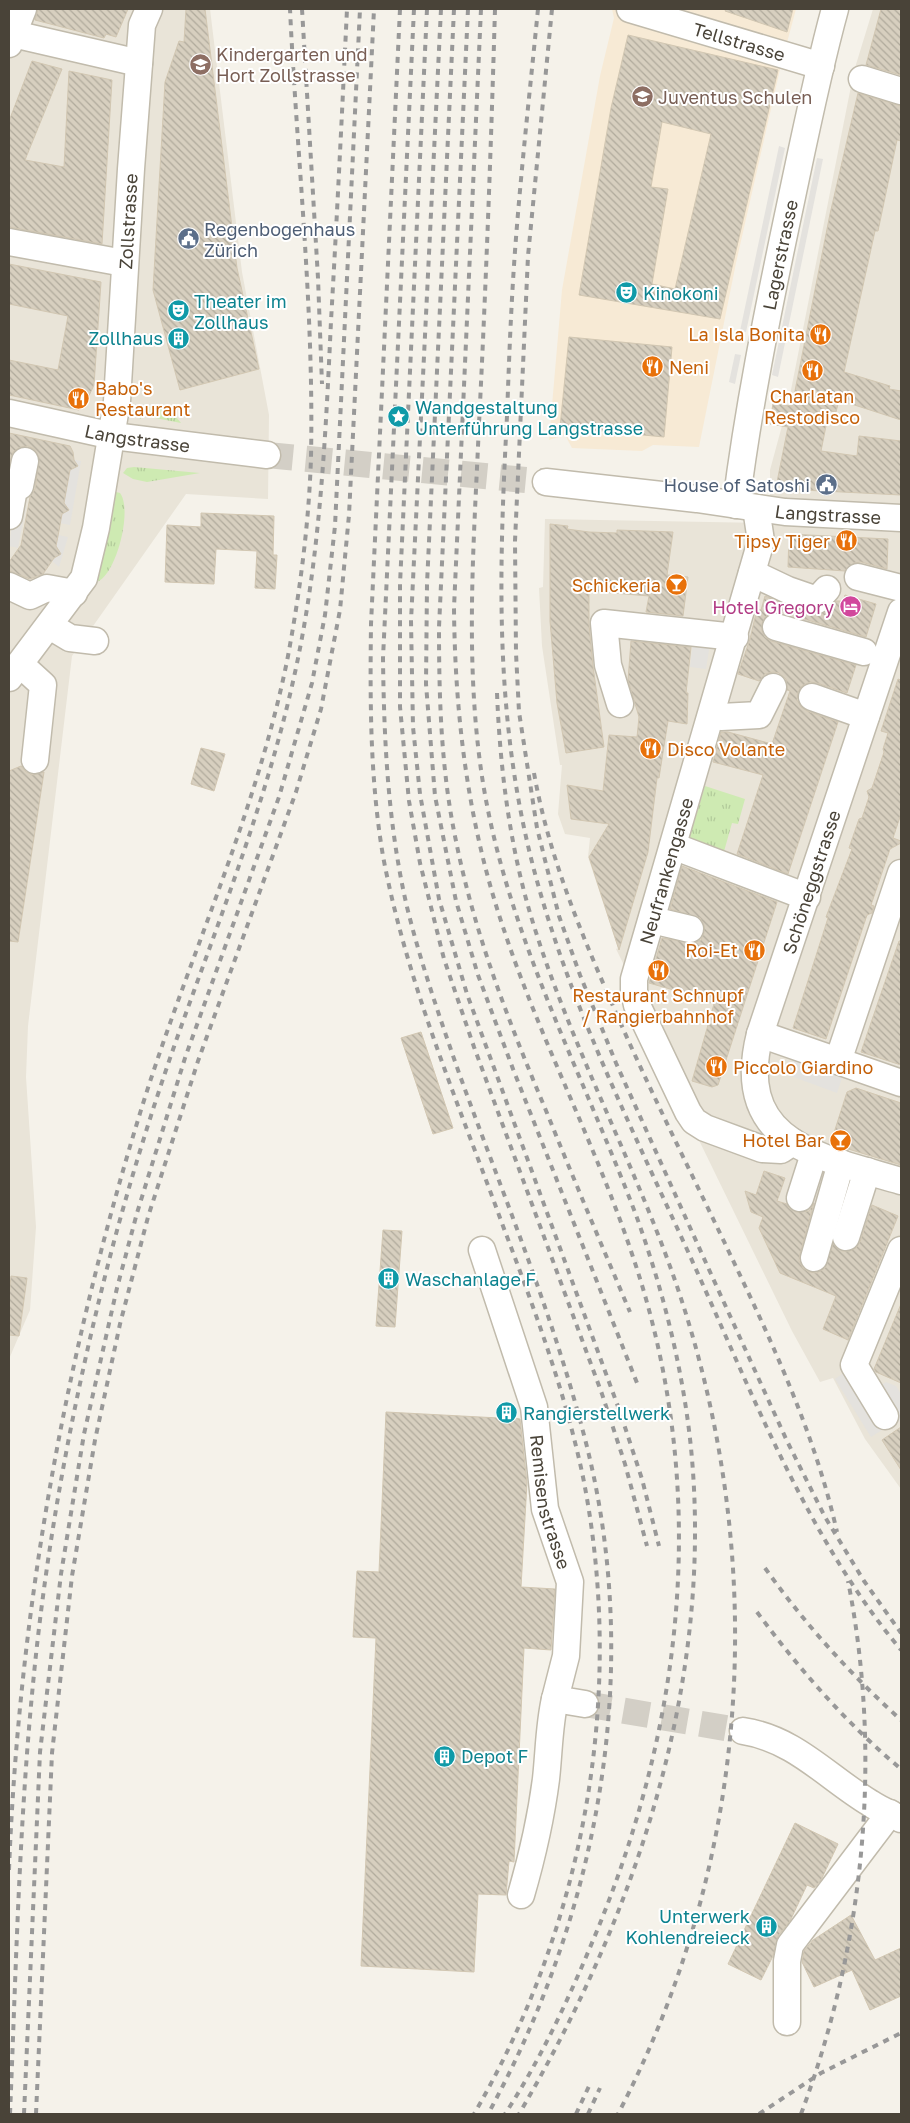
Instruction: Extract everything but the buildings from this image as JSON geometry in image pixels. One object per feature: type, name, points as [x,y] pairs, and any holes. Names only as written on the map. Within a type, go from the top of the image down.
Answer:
[{"type":"street","points":[[23,9],[10,37],[140,63]]},
{"type":"street","name":"Zollstrasse","points":[[16,660],[50,626],[84,578],[88,566],[113,436],[117,401],[124,263],[143,23],[148,9]]},
{"type":"street","name":"Tellstrasse","points":[[630,9],[820,66]]},
{"type":"street","name":"Lagerstrasse","points":[[746,506],[752,393],[820,66],[835,9]]},
{"type":"street","points":[[862,79],[901,91]]},
{"type":"street","points":[[9,242],[124,263]]},
{"type":"street","name":"Langstrasse","points":[[9,413],[113,436],[267,455]]},
{"type":"street","points":[[9,516],[11,489],[20,486],[25,461]]},
{"type":"street","name":"Langstrasse","points":[[546,482],[784,512],[901,518]]},
{"type":"street","name":"Neufrankengasse","points":[[746,506],[761,541],[735,637],[634,979],[634,991],[638,1005],[692,1118],[709,1130],[766,1150],[804,1148]]},
{"type":"street","points":[[752,573],[788,590],[817,600],[827,589]]},
{"type":"street","points":[[858,577],[901,588]]},
{"type":"street","points":[[9,586],[30,596],[47,588],[74,593]]},
{"type":"street","name":"Schöneggstrasse","points":[[804,1148],[775,1128],[762,1107],[754,1071],[760,1034],[901,612]]},
{"type":"street","points":[[620,704],[608,665],[604,624],[735,637]]},
{"type":"street","points":[[50,626],[70,638],[96,641]]},
{"type":"street","points":[[776,627],[864,652]]},
{"type":"street","points":[[16,660],[43,685],[35,760]]},
{"type":"street","points":[[713,712],[721,717],[759,715],[773,687]]},
{"type":"street","points":[[812,697],[866,716]]},
{"type":"street","points":[[673,846],[807,897]]},
{"type":"street","points":[[838,1061],[895,914],[901,873]]},
{"type":"street","points":[[652,920],[690,929]]},
{"type":"street","points":[[760,1034],[901,1083]]},
{"type":"street","points":[[800,1198],[804,1148],[841,1163],[901,1181]]},
{"type":"street","points":[[814,1258],[841,1163]]},
{"type":"street","points":[[846,1237],[868,1171]]},
{"type":"street","name":"Remisenstrasse","points":[[482,1250],[534,1407],[545,1509],[570,1582],[566,1656],[551,1718],[546,1778],[540,1816],[521,1896]]},
{"type":"street","points":[[886,1416],[854,1365],[901,1250]]},
{"type":"street","points":[[555,1699],[585,1704]]},
{"type":"street","points":[[743,1730],[767,1736],[784,1743],[871,1804],[896,1816],[790,1945],[787,1960],[787,2022]]},
{"type":"shaded area","points":[[9,9],[210,9],[242,272],[269,415],[268,499],[186,494],[72,656],[28,1026],[26,1077],[36,1227],[30,1310],[9,1359]]},
{"type":"shaded area","points":[[612,9],[796,9],[781,65],[736,263],[699,447],[653,445],[642,451],[572,448],[565,435],[549,440],[562,290],[600,76],[614,18]]},
{"type":"shaded area","points":[[873,9],[901,9],[901,1489],[865,1439],[833,1378],[820,1382],[792,1331],[694,1130],[623,970],[624,965],[616,949],[618,948],[588,857],[590,838],[565,834],[558,814],[562,765],[560,765],[542,646],[539,588],[543,587],[545,519],[770,523],[770,470],[789,400],[854,71]]},
{"type":"shaded area","points":[[779,146],[785,148],[746,332],[740,331]]},
{"type":"shaded area","points":[[817,158],[823,159],[778,377],[772,375]]},
{"type":"shaded area","points":[[735,354],[741,355],[735,384],[729,382]]},
{"type":"shaded area","points":[[71,459],[81,461],[70,525],[59,523]]},
{"type":"shaded area","points":[[15,505],[26,507],[18,548],[9,546]]},
{"type":"shaded area","points":[[58,535],[68,537],[59,567],[52,561]]},
{"type":"shaded area","points":[[693,642],[710,644],[706,669],[690,667]]},
{"type":"shaded area","points":[[794,1058],[843,1075],[837,1093],[788,1075]]},
{"type":"shaded area","points":[[845,1372],[882,1430],[871,1437],[835,1379]]},
{"type":"shaded area","points":[[886,1382],[896,1386],[901,1394],[901,1420],[899,1421],[878,1387]]},
{"type":"green space","points":[[152,406],[173,413],[181,423],[145,416],[141,416],[141,419],[137,417],[144,408]]},
{"type":"green space","points":[[127,468],[200,473],[147,482],[133,479],[123,473]]},
{"type":"green space","points":[[116,492],[120,493],[124,501],[123,527],[116,555],[110,568],[104,577],[97,582]]},
{"type":"green space","points":[[705,786],[745,799],[738,824],[732,823],[723,855],[688,842]]},
{"type":"tunnel","points":[[267,455],[546,482]]},
{"type":"tunnel","points":[[585,1704],[743,1731]]},
{"type":"railway","points":[[9,1870],[14,1773],[23,1677],[50,1485],[68,1391],[114,1203],[141,1110],[259,772],[275,714],[288,656],[296,607],[308,507],[311,457],[311,401],[308,289],[290,9]]},
{"type":"railway","points":[[302,9],[318,278],[322,384]]},
{"type":"railway","points":[[10,2114],[21,1845],[28,1738],[46,1574],[74,1410],[112,1249],[137,1160],[266,784],[291,690],[308,603],[318,523],[325,442],[347,9]]},
{"type":"railway","points":[[24,2114],[40,1752],[61,1574],[84,1434],[117,1288],[137,1213],[185,1058],[279,797],[312,683],[325,615],[335,526],[360,9]]},
{"type":"railway","points":[[36,2114],[52,1753],[72,1576],[95,1440],[120,1324],[148,1217],[198,1061],[296,792],[321,709],[340,610],[349,515],[374,9]]},
{"type":"railway","points":[[400,9],[371,624],[373,769],[379,827],[393,904],[420,997],[452,1090],[537,1319],[558,1381],[576,1445],[583,1477],[595,1559],[600,1641],[597,1724],[586,1805],[569,1886],[544,1964],[512,2041],[474,2114]]},
{"type":"railway","points":[[414,9],[383,658],[384,721],[391,814],[407,907],[425,970],[459,1073],[543,1300],[585,1439],[602,1525],[610,1612],[610,1699],[601,1785],[583,1870],[559,1954],[527,2035],[488,2114]]},
{"type":"railway","points":[[427,9],[400,584],[400,707],[409,801],[420,863],[444,959],[474,1047],[602,1394],[625,1464],[647,1546]]},
{"type":"railway","points":[[441,9],[411,621],[413,727],[420,794],[439,899],[467,994],[620,1412],[642,1479],[659,1546]]},
{"type":"railway","points":[[454,9],[427,584],[426,684],[435,796],[456,901],[478,975],[513,1069],[637,1383]]},
{"type":"railway","points":[[468,9],[439,627],[440,708],[447,788],[456,841],[483,946],[533,1080],[630,1312]]},
{"type":"railway","points":[[481,9],[454,608],[457,689],[466,769],[481,849],[503,927],[533,1009],[616,1210],[631,1251],[656,1337],[672,1424],[679,1511],[677,1597],[667,1683],[650,1769],[626,1854],[575,1983],[531,2072],[505,2114]]},
{"type":"railway","points":[[495,9],[472,604],[472,648],[477,738],[483,783],[495,840],[510,895],[549,1003],[636,1215],[655,1272],[671,1330],[683,1389],[691,1448],[695,1536],[690,1623],[678,1709],[658,1794],[631,1878],[598,1959],[561,2038],[519,2114]]},
{"type":"railway","points":[[538,9],[515,251],[502,530],[502,642],[511,754],[520,810],[548,919],[586,1023],[607,1074],[742,1374],[812,1518],[839,1564],[901,1650]]},
{"type":"railway","points":[[552,9],[528,256],[515,541],[516,653],[519,712],[537,828],[559,916],[580,975],[616,1063],[711,1274],[787,1441],[825,1517],[864,1581],[901,1633]]},
{"type":"railway","points":[[497,693],[500,748],[511,831],[530,913],[543,954],[574,1036],[659,1237],[695,1346],[720,1456],[733,1568],[734,1680],[723,1792],[700,1902],[665,2009],[618,2114]]},
{"type":"railway","points":[[534,773],[547,831],[565,888],[587,944],[639,1063],[745,1286],[791,1389],[817,1460],[837,1532]]},
{"type":"railway","points":[[765,1568],[829,1648],[901,1720]]},
{"type":"railway","points":[[801,2114],[823,2050],[840,1985],[853,1918],[861,1851],[865,1783],[864,1715],[859,1648],[848,1581]]},
{"type":"railway","points":[[757,1612],[824,1695],[861,1733],[901,1769]]},
{"type":"railway","points":[[759,2114],[821,2073],[901,2033]]},
{"type":"railway","points":[[576,2114],[590,2084]]},
{"type":"railway","points":[[588,2114],[600,2088]]},
{"type":"place","name":"Kindergarten und Hort Zollstrasse","points":[[200,64]]},
{"type":"place","name":"Juventus Schulen","points":[[642,97]]},
{"type":"place","name":"Regenbogenhaus Zürich","points":[[188,239]]},
{"type":"place","name":"Kinokoni","points":[[627,293]]},
{"type":"place","name":"Theater im Zollhaus","points":[[178,311]]},
{"type":"place","name":"La Isla Bonita","points":[[821,334]]},
{"type":"place","name":"Zollhaus","points":[[179,338]]},
{"type":"place","name":"Neni","points":[[653,367]]},
{"type":"place","name":"Charlatan Restodisco","points":[[812,371]]},
{"type":"place","name":"Babo's Restaurant","points":[[79,398]]},
{"type":"place","name":"Wandgestaltung Unterführung Langstrasse","points":[[399,417]]},
{"type":"place","name":"House of Satoshi","points":[[826,485]]},
{"type":"place","name":"Tipsy Tiger","points":[[846,541]]},
{"type":"place","name":"Schickeria","points":[[677,585]]},
{"type":"place","name":"Hotel Gregory","points":[[850,607]]},
{"type":"place","name":"Disco Volante","points":[[651,749]]},
{"type":"place","name":"Roi-Et","points":[[754,950]]},
{"type":"place","name":"Restaurant Schnupf / Rangierbahnhof","points":[[658,970]]},
{"type":"place","name":"Piccolo Giardino","points":[[717,1067]]},
{"type":"place","name":"Hotel Bar","points":[[840,1140]]},
{"type":"place","name":"Waschanlage F","points":[[389,1279]]},
{"type":"place","name":"Rangierstellwerk","points":[[507,1413]]},
{"type":"place","name":"Depot F","points":[[445,1756]]},
{"type":"place","name":"Unterwerk Kohlendreieck","points":[[766,1926]]}]
